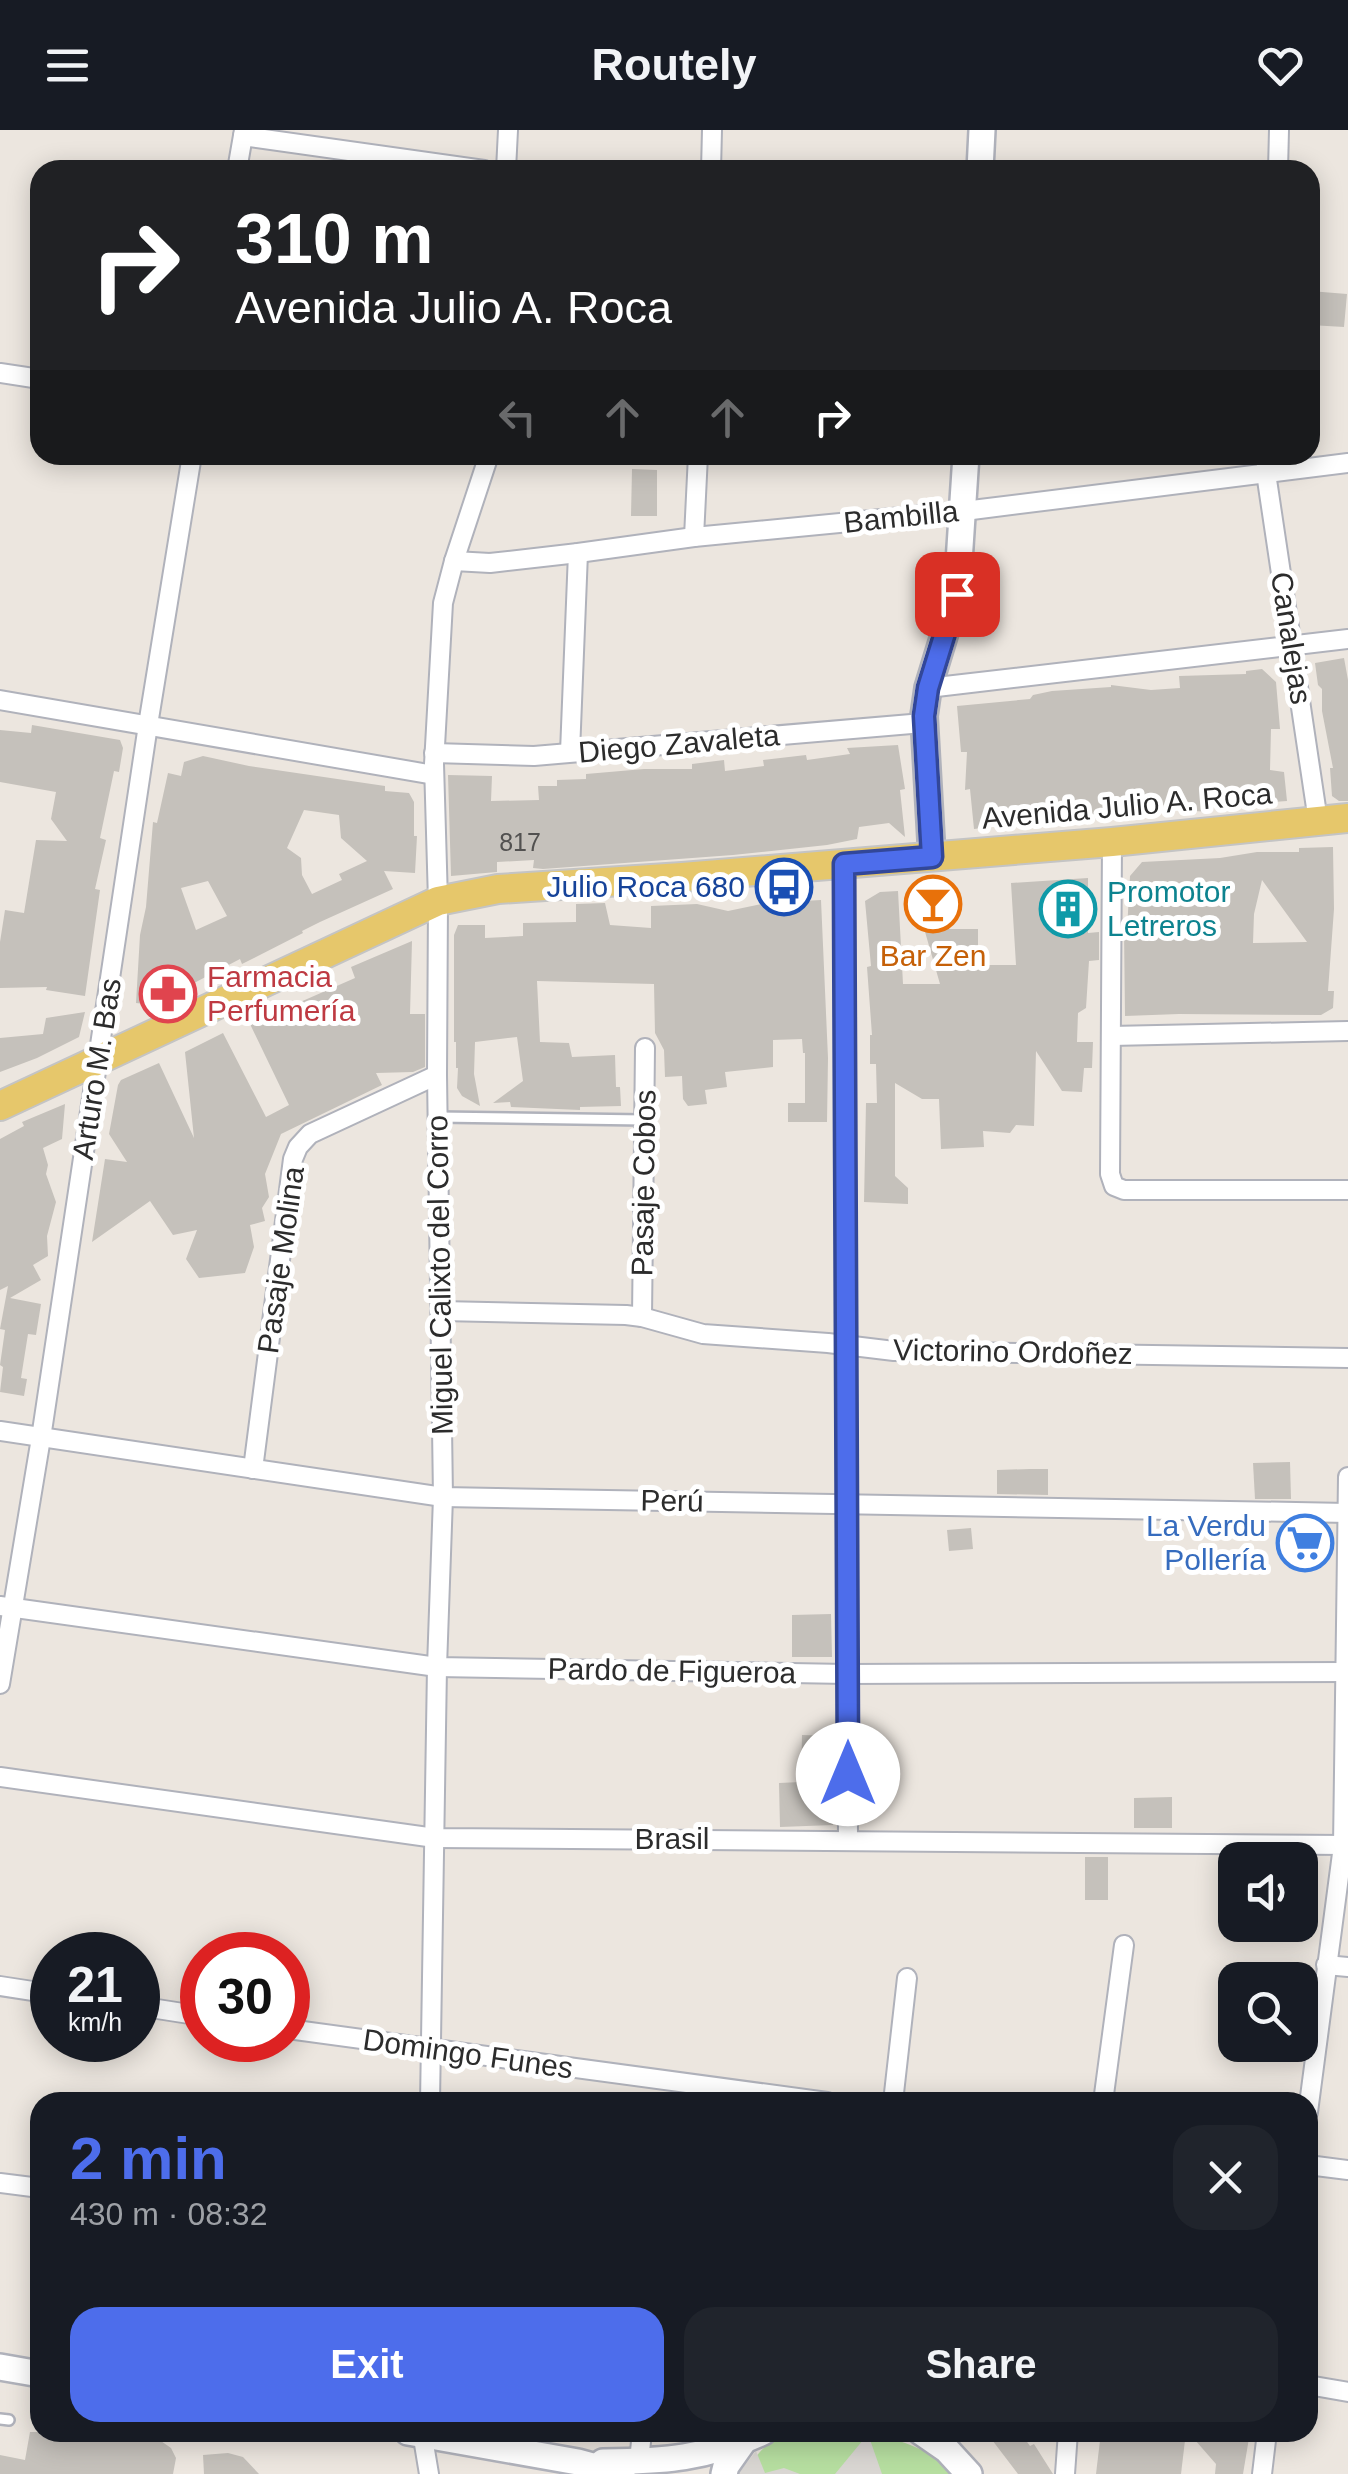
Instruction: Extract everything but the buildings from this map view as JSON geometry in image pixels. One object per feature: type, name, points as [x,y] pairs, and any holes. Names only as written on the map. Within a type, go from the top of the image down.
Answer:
[{"type":"main road","points":[[980,160],[982,130]]},
{"type":"main road","points":[[932,857],[923,724],[928,688],[957,594],[966,465]]},
{"type":"main road","name":"Avenida Julio A. Roca","points":[[0,1106],[438,902],[498,890],[1112,842],[1348,818]]},
{"type":"main road","points":[[0,2367],[30,2372]]},
{"type":"main road","points":[[467,2442],[630,2468],[696,2456],[737,2442]]},
{"type":"main road","points":[[724,2474],[726,2466],[750,2442]]},
{"type":"main road","points":[[936,2442],[969,2474]]},
{"type":"street","points":[[506,160],[508,130]]},
{"type":"street","points":[[710,160],[712,130]]},
{"type":"street","points":[[1278,160],[1279,130]]},
{"type":"street","points":[[239,160],[243,133],[419,160]]},
{"type":"street","points":[[0,373],[30,378]]},
{"type":"street","name":"Bambilla","points":[[1320,463],[1348,463]]},
{"type":"street","name":"Arturo M. Bas","points":[[0,1684],[6,1607],[41,1438],[190,465]]},
{"type":"street","name":"Miguel Calixto del Corro","points":[[430,2092],[443,1497],[434,754],[443,603],[487,465]]},
{"type":"street","points":[[694,537],[698,465]]},
{"type":"street","name":"Bambilla","points":[[454,561],[490,563],[694,537],[964,511],[1260,465]]},
{"type":"street","name":"Canalejas","points":[[1266,465],[1318,821]]},
{"type":"street","points":[[570,752],[578,553]]},
{"type":"street","points":[[928,688],[1348,639]]},
{"type":"street","points":[[0,700],[434,775]]},
{"type":"street","name":"Diego Zavaleta","points":[[434,754],[534,756],[923,724]]},
{"type":"street","points":[[1112,842],[1110,1174],[1114,1186],[1124,1190],[1348,1190]]},
{"type":"street","points":[[844,864],[848,1840]]},
{"type":"street","points":[[1111,1036],[1348,1031]]},
{"type":"street","name":"Pasaje Cobos","points":[[642,1317],[645,1048]]},
{"type":"street","name":"Pasaje Molina","points":[[254,1469],[293,1160],[298,1147],[310,1134],[437,1076]]},
{"type":"street","name":"Victorino Ordoñez","points":[[442,1311],[642,1317],[703,1334],[914,1352],[1348,1358]]},
{"type":"street","name":"Perú","points":[[0,1431],[443,1497],[1348,1513]]},
{"type":"street","points":[[1310,2092],[1346,1846],[1348,1477]]},
{"type":"street","name":"Pardo de Figueroa","points":[[6,1607],[437,1667],[847,1674],[1347,1672]]},
{"type":"street","name":"Brasil","points":[[0,1777],[435,1838],[1346,1846]]},
{"type":"street","points":[[1103,2092],[1124,1945]]},
{"type":"street","points":[[1326,1965],[1348,1967]]},
{"type":"street","points":[[894,2092],[907,1978]]},
{"type":"street","points":[[0,1986],[30,1991]]},
{"type":"street","name":"Domingo Funes","points":[[310,2031],[676,2092]]},
{"type":"street","points":[[1318,2166],[1348,2170]]},
{"type":"street","points":[[0,2182],[30,2186]]},
{"type":"street","points":[[1318,2387],[1348,2392]]},
{"type":"street","points":[[420,2442],[429,2474]]},
{"type":"street","points":[[630,2468],[639,2442]]},
{"type":"street","points":[[1065,2474],[1067,2442]]},
{"type":"street","points":[[1262,2474],[1266,2442]]},
{"type":"lane","points":[[438,1117],[644,1120]]},
{"type":"green space","points":[[772,2442],[901,2442],[925,2452],[957,2474],[745,2474]]},
{"type":"shaded area","points":[[861,2442],[871,2442],[882,2474],[835,2474]]},
{"type":"shaded area","points":[[756,2451],[765,2473],[784,2468],[800,2474],[738,2474]]},
{"type":"place","name":"Julio Roca 680","points":[[784,887]]},
{"type":"place","name":"Bar Zen","points":[[933,904]]},
{"type":"place","name":"Promotor Letreros","points":[[1068,909]]},
{"type":"place","name":"Farmacia Perfumería","points":[[168,994]]},
{"type":"place","name":"La Verdu Pollería","points":[[1305,1543]]},
{"type":"route","points":[[848,1774],[844,864],[932,857],[924,716],[928,688],[957,594]]}]
